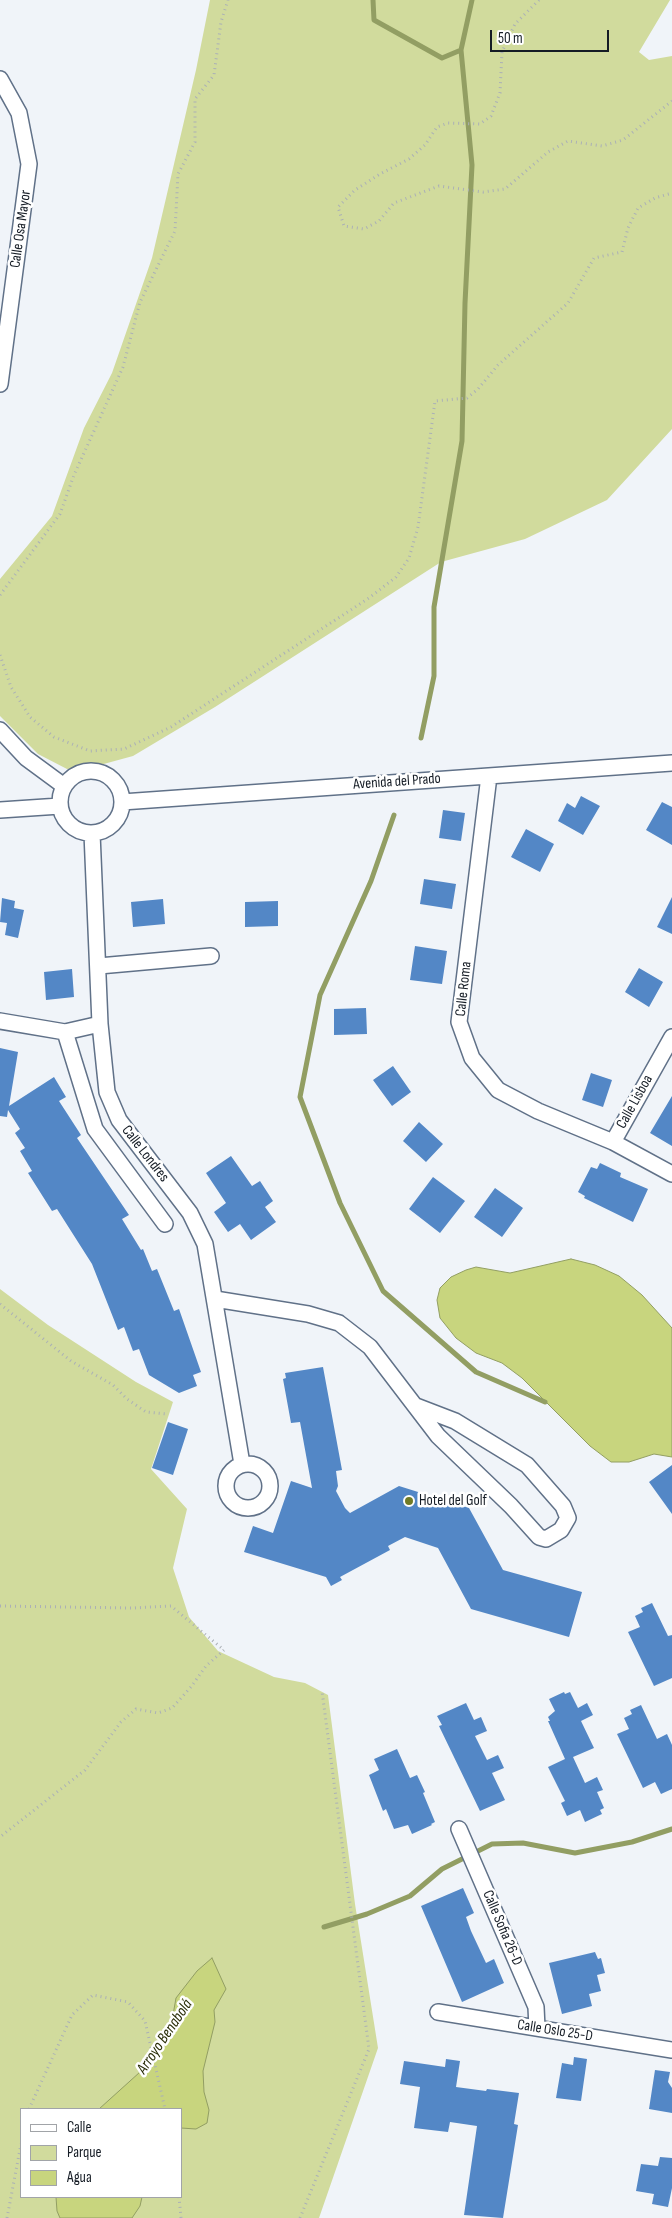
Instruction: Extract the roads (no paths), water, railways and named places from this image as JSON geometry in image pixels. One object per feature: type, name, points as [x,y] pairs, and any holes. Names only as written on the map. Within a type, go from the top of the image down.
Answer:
[{"type":"street","name":"Calle Osa Mayor","points":[[0,79],[19,113],[30,164],[0,384]]},
{"type":"street","points":[[0,730],[26,758],[64,786]]},
{"type":"street","name":"Avenida del Prado","points":[[122,802],[672,763]]},
{"type":"street","points":[[85,771],[99,772],[111,778],[119,789],[122,802],[118,817],[113,824],[107,829],[92,833],[77,830],[65,820],[60,806],[60,796],[64,786],[73,776],[85,771]]},
{"type":"street","name":"Calle Roma","points":[[489,776],[460,1022],[472,1058],[498,1090],[538,1110],[613,1142],[672,1174]]},
{"type":"street","points":[[0,810],[60,806]]},
{"type":"street","name":"Calle Londres","points":[[92,833],[100,1024],[107,1092],[119,1120],[190,1213],[205,1244],[242,1464]]},
{"type":"street","points":[[98,966],[211,956]]},
{"type":"street","points":[[0,1021],[65,1032],[100,1024]]},
{"type":"street","points":[[65,1032],[95,1129],[165,1224]]},
{"type":"street","name":"Calle Lisboa","points":[[613,1142],[672,1036]]},
{"type":"street","points":[[215,1299],[308,1314],[339,1323],[370,1347],[438,1436],[511,1506],[539,1537],[546,1539],[562,1530],[568,1518],[563,1506],[526,1464],[455,1421],[416,1406]]},
{"type":"street","name":"Calle Sofia 26-D","points":[[459,1829],[536,2007],[537,2028]]},
{"type":"street","name":"Calle Oslo 25-D","points":[[438,2012],[672,2050]]},
{"type":"water","points":[[571,1259],[595,1265],[619,1276],[642,1295],[672,1328],[672,1457],[654,1454],[629,1462],[611,1462],[590,1446],[522,1378],[502,1363],[476,1353],[456,1338],[440,1318],[437,1300],[440,1288],[451,1277],[466,1270],[476,1267],[510,1273]]},
{"type":"water","points":[[212,1958],[226,1989],[214,2010],[215,2022],[203,2071],[204,2092],[209,2110],[207,2123],[196,2129],[182,2128],[182,2108],[100,2108],[150,2063],[165,2045],[170,2032],[176,1998],[197,1971]]},
{"type":"water","points":[[56,2198],[142,2198],[140,2206],[132,2218],[60,2218],[57,2211]]},
{"type":"waterway","points":[[373,0],[374,20],[442,58],[461,50]]},
{"type":"waterway","points":[[421,738],[434,676],[434,607],[462,441],[465,303],[472,165],[461,50],[472,0]]},
{"type":"waterway","points":[[394,815],[371,881],[320,995],[300,1097],[340,1203],[383,1291],[476,1372],[545,1402]]},
{"type":"waterway","points":[[324,1927],[367,1914],[410,1896],[442,1869],[492,1844],[523,1843],[575,1853],[632,1842],[672,1829]]},
{"type":"place","name":"Hotel del Golf","points":[[409,1501]]},
{"type":"water label","name":"Arroyo Benabolá","points":[[165,2037]]}]
